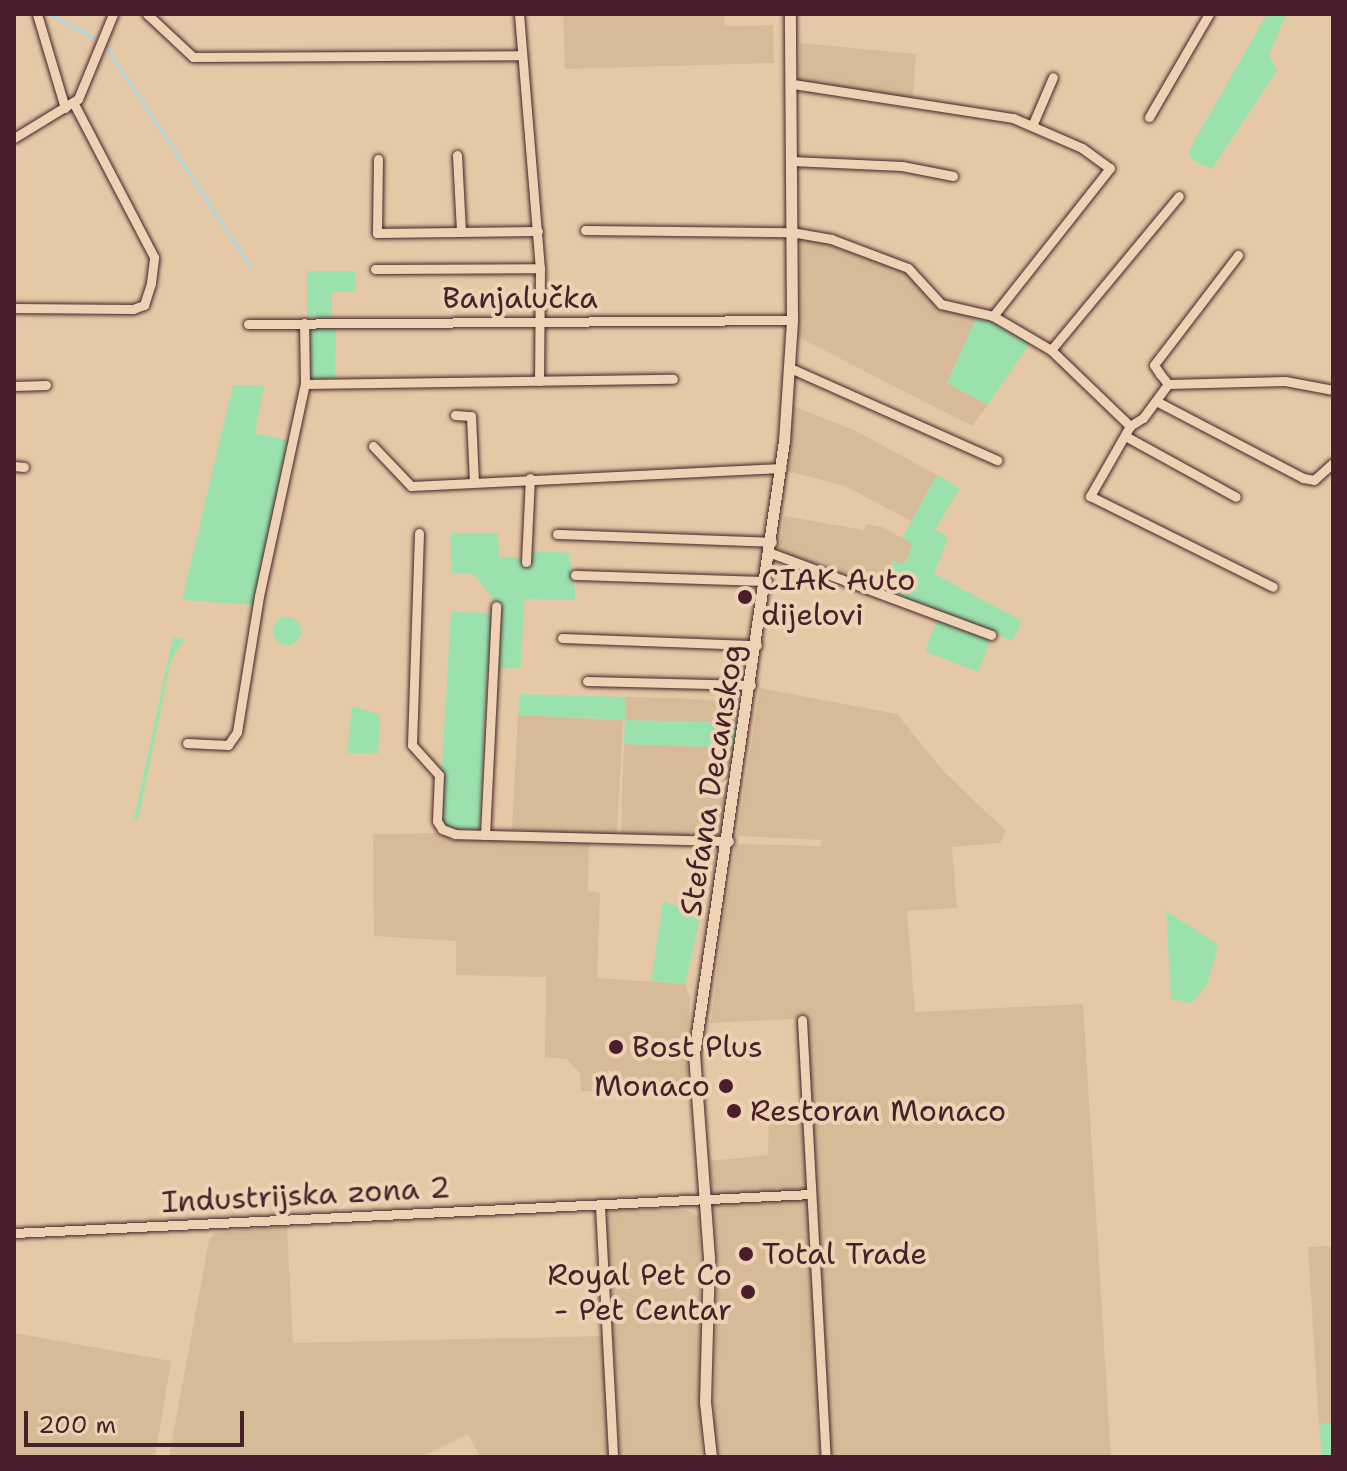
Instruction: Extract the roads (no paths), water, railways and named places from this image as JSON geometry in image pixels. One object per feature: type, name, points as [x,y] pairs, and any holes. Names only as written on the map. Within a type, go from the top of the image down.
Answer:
[{"type":"main road","name":"Stefana Decanskog","points":[[711,1457],[705,1402],[710,1288],[694,1054],[729,841],[782,468],[792,320],[793,84],[790,14]]},
{"type":"street","points":[[14,308],[133,309],[144,305],[154,257],[69,106],[37,14]]},
{"type":"street","points":[[14,138],[69,106],[113,14]]},
{"type":"street","points":[[147,14],[186,54],[205,58],[521,55]]},
{"type":"street","points":[[519,14],[538,231],[539,381]]},
{"type":"street","points":[[1149,117],[1209,14]]},
{"type":"street","points":[[1032,126],[1053,77]]},
{"type":"street","points":[[793,84],[1013,118],[1082,148],[1111,171],[993,316]]},
{"type":"street","points":[[457,155],[461,232]]},
{"type":"street","points":[[378,159],[377,233],[538,231]]},
{"type":"street","points":[[792,161],[902,166],[953,176]]},
{"type":"street","points":[[1051,350],[1179,196]]},
{"type":"street","points":[[585,230],[791,232],[831,239],[908,268],[941,304],[993,316],[1051,350],[1130,426]]},
{"type":"street","points":[[1168,384],[1154,365],[1238,255]]},
{"type":"street","points":[[375,269],[540,268]]},
{"type":"street","name":"Banjalučka","points":[[248,324],[792,320]]},
{"type":"street","points":[[187,743],[228,745],[237,732],[259,596],[305,384],[304,323]]},
{"type":"street","points":[[790,368],[997,460]]},
{"type":"street","points":[[305,384],[673,379]]},
{"type":"street","points":[[1168,384],[1285,381],[1333,390]]},
{"type":"street","points":[[1168,384],[1156,401],[1130,426],[1127,437],[1090,496],[1273,587]]},
{"type":"street","points":[[14,386],[46,385]]},
{"type":"street","points":[[1156,401],[1303,478],[1314,480],[1333,463]]},
{"type":"street","points":[[455,415],[471,416],[474,481]]},
{"type":"street","points":[[1127,437],[1236,497]]},
{"type":"street","points":[[373,446],[411,486],[782,468]]},
{"type":"street","points":[[526,562],[530,478]]},
{"type":"street","points":[[419,533],[412,745],[439,775],[437,821],[442,829],[455,834],[729,841]]},
{"type":"street","points":[[557,534],[772,548],[991,635]]},
{"type":"street","points":[[575,575],[767,581]]},
{"type":"street","points":[[485,835],[496,606]]},
{"type":"street","points":[[562,638],[757,645]]},
{"type":"street","points":[[587,681],[751,685]]},
{"type":"street","points":[[802,1020],[826,1457]]},
{"type":"street","name":"Industrijska zona 2","points":[[14,1233],[705,1202],[810,1194]]},
{"type":"street","points":[[600,1206],[613,1457]]},
{"type":"waterway","points":[[49,14],[96,39]]},
{"type":"waterway","points":[[105,45],[251,267]]},
{"type":"place","name":"CIAK Auto dijelovi","points":[[745,597]]},
{"type":"place","name":"Bost Plus","points":[[616,1047]]},
{"type":"place","name":"Monaco","points":[[726,1086]]},
{"type":"place","name":"Restoran Monaco","points":[[734,1111]]},
{"type":"place","name":"Total Trade","points":[[746,1254]]},
{"type":"place","name":"Royal Pet Co - Pet Centar","points":[[748,1292]]}]
